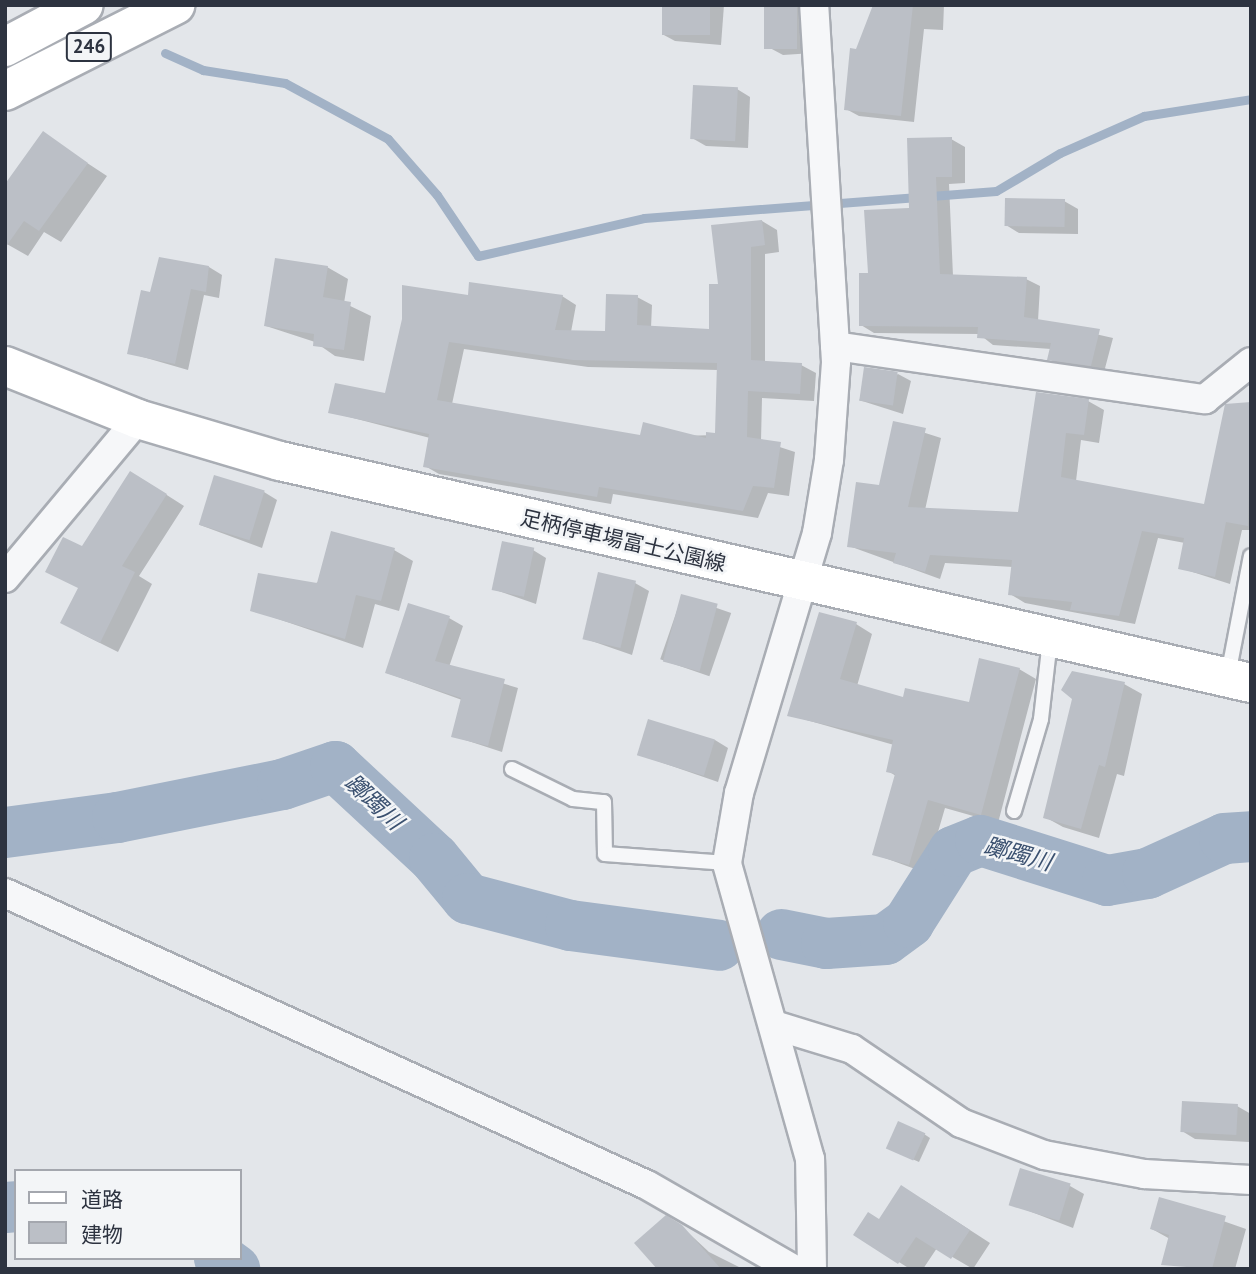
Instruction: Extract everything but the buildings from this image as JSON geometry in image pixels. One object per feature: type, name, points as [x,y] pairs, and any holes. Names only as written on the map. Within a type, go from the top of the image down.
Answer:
[{"type":"main road","name":"246","points":[[5,47],[84,5]]},
{"type":"main road","name":"246","points":[[5,91],[174,5]]},
{"type":"main road","name":"足柄停車場富士公園線","points":[[5,366],[138,419],[280,461],[800,584],[1239,681]]},
{"type":"street","points":[[811,1269],[810,1159],[777,1026],[731,875],[739,793],[817,533],[829,460],[835,346],[831,220],[814,5]]},
{"type":"street","points":[[835,346],[1205,398],[1251,362]]},
{"type":"street","points":[[5,578],[138,419]]},
{"type":"street","points":[[5,894],[647,1185],[793,1269]]},
{"type":"street","points":[[777,1026],[852,1049],[961,1123],[1044,1155],[1144,1174],[1251,1181]]},
{"type":"lane","points":[[1239,681],[1251,556]]},
{"type":"lane","points":[[1014,811],[1041,719],[1050,638]]},
{"type":"lane","points":[[512,769],[573,799],[604,802],[605,854],[731,875]]},
{"type":"waterway","points":[[165,53],[203,70],[285,83],[388,139],[437,195],[478,256],[644,218],[996,191],[1060,153],[1144,116],[1251,99]]},
{"type":"waterway","name":"躑躅川","points":[[5,832],[117,817],[282,784],[335,766],[434,858],[467,898],[570,925],[719,945]]},
{"type":"waterway","name":"躑躅川","points":[[781,934],[826,943],[885,939],[908,922],[953,851],[980,840],[1107,880],[1147,873],[1224,838],[1251,836]]},
{"type":"waterway","points":[[5,1207],[14,1206]]},
{"type":"waterway","points":[[222,1260],[234,1269]]}]
